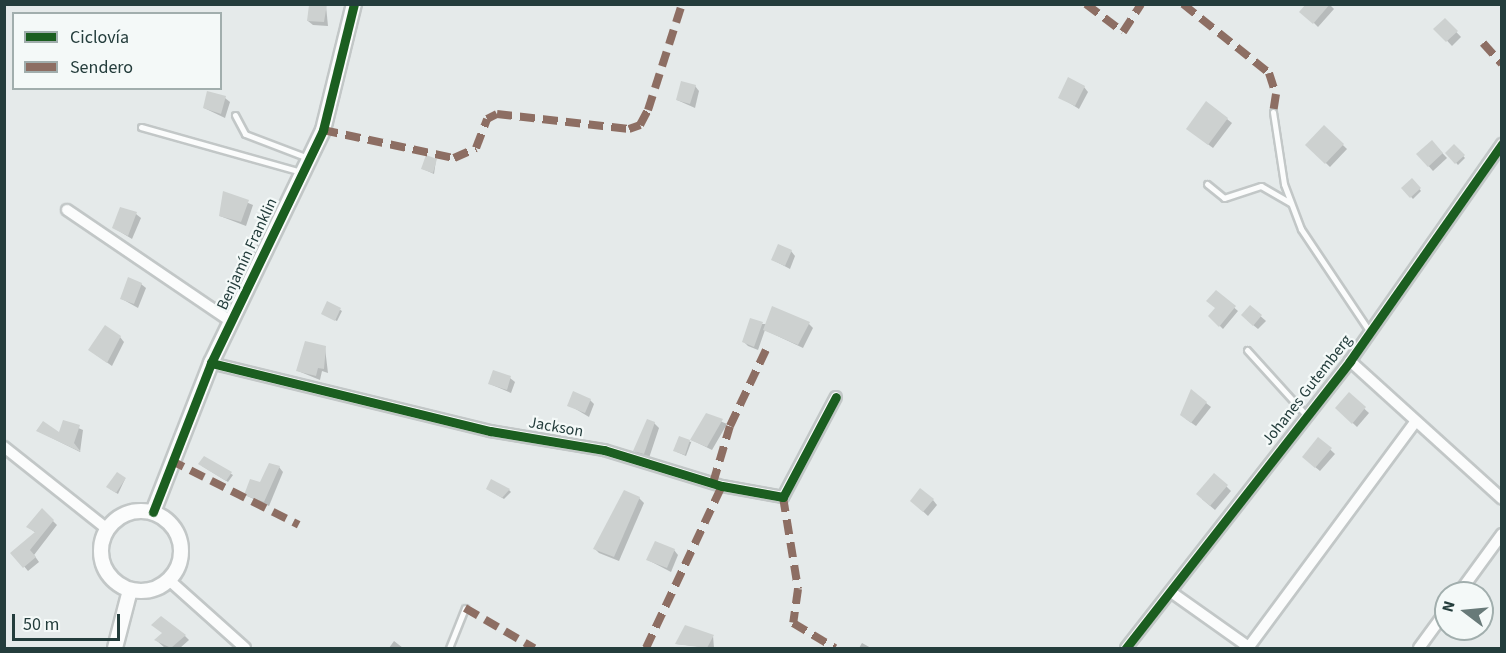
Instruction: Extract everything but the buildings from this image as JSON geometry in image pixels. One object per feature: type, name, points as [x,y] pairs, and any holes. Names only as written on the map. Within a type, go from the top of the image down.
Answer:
[{"type":"street","name":"Benjamín Franklin","points":[[153,512],[212,363],[323,130],[354,4]]},
{"type":"street","name":"Johanes Gutemberg","points":[[1126,648],[1350,361],[1502,144]]},
{"type":"street","points":[[67,210],[232,322]]},
{"type":"street","points":[[1350,361],[1502,499]]},
{"type":"street","name":"Jackson","points":[[212,363],[490,430],[604,450],[722,486],[783,497],[836,397]]},
{"type":"street","points":[[1171,592],[1249,648],[1416,421]]},
{"type":"street","points":[[4,447],[107,529]]},
{"type":"street","points":[[132,511],[153,512],[171,523],[181,541],[180,562],[169,580],[150,590],[130,590],[112,579],[102,560],[107,529],[132,511]]},
{"type":"street","points":[[1468,581],[1502,534]]},
{"type":"street","points":[[169,580],[244,648]]},
{"type":"street","points":[[115,648],[130,590]]},
{"type":"street","points":[[1419,648],[1434,627]]},
{"type":"lane","points":[[1273,112],[1275,144],[1291,204],[1338,290],[1370,332]]},
{"type":"lane","points":[[235,115],[245,134],[309,158]]},
{"type":"lane","points":[[141,127],[302,173]]},
{"type":"lane","points":[[1207,184],[1224,198],[1261,186],[1291,204]]},
{"type":"lane","points":[[1247,350],[1306,415]]},
{"type":"lane","points":[[449,648],[465,608]]},
{"type":"marked path","points":[[323,130],[454,158],[476,148],[487,119],[497,114],[629,129],[640,125],[648,110],[682,4]]},
{"type":"marked path","points":[[1086,4],[1123,32],[1141,4]]},
{"type":"marked path","points":[[1183,4],[1269,73],[1276,94],[1273,112]]},
{"type":"marked path","points":[[1483,43],[1502,64]]},
{"type":"marked path","points":[[713,483],[730,426],[766,350]]},
{"type":"marked path","points":[[170,460],[299,525]]},
{"type":"marked path","points":[[646,648],[722,486]]},
{"type":"marked path","points":[[783,497],[798,589],[793,623],[835,648]]},
{"type":"marked path","points":[[465,608],[534,648]]},
{"type":"cycle path","points":[[153,512],[211,363],[323,130],[354,4]]},
{"type":"cycle path","points":[[1126,648],[1350,361],[1502,144]]},
{"type":"cycle path","points":[[211,363],[490,431],[604,450],[722,486],[783,497],[836,397]]}]
